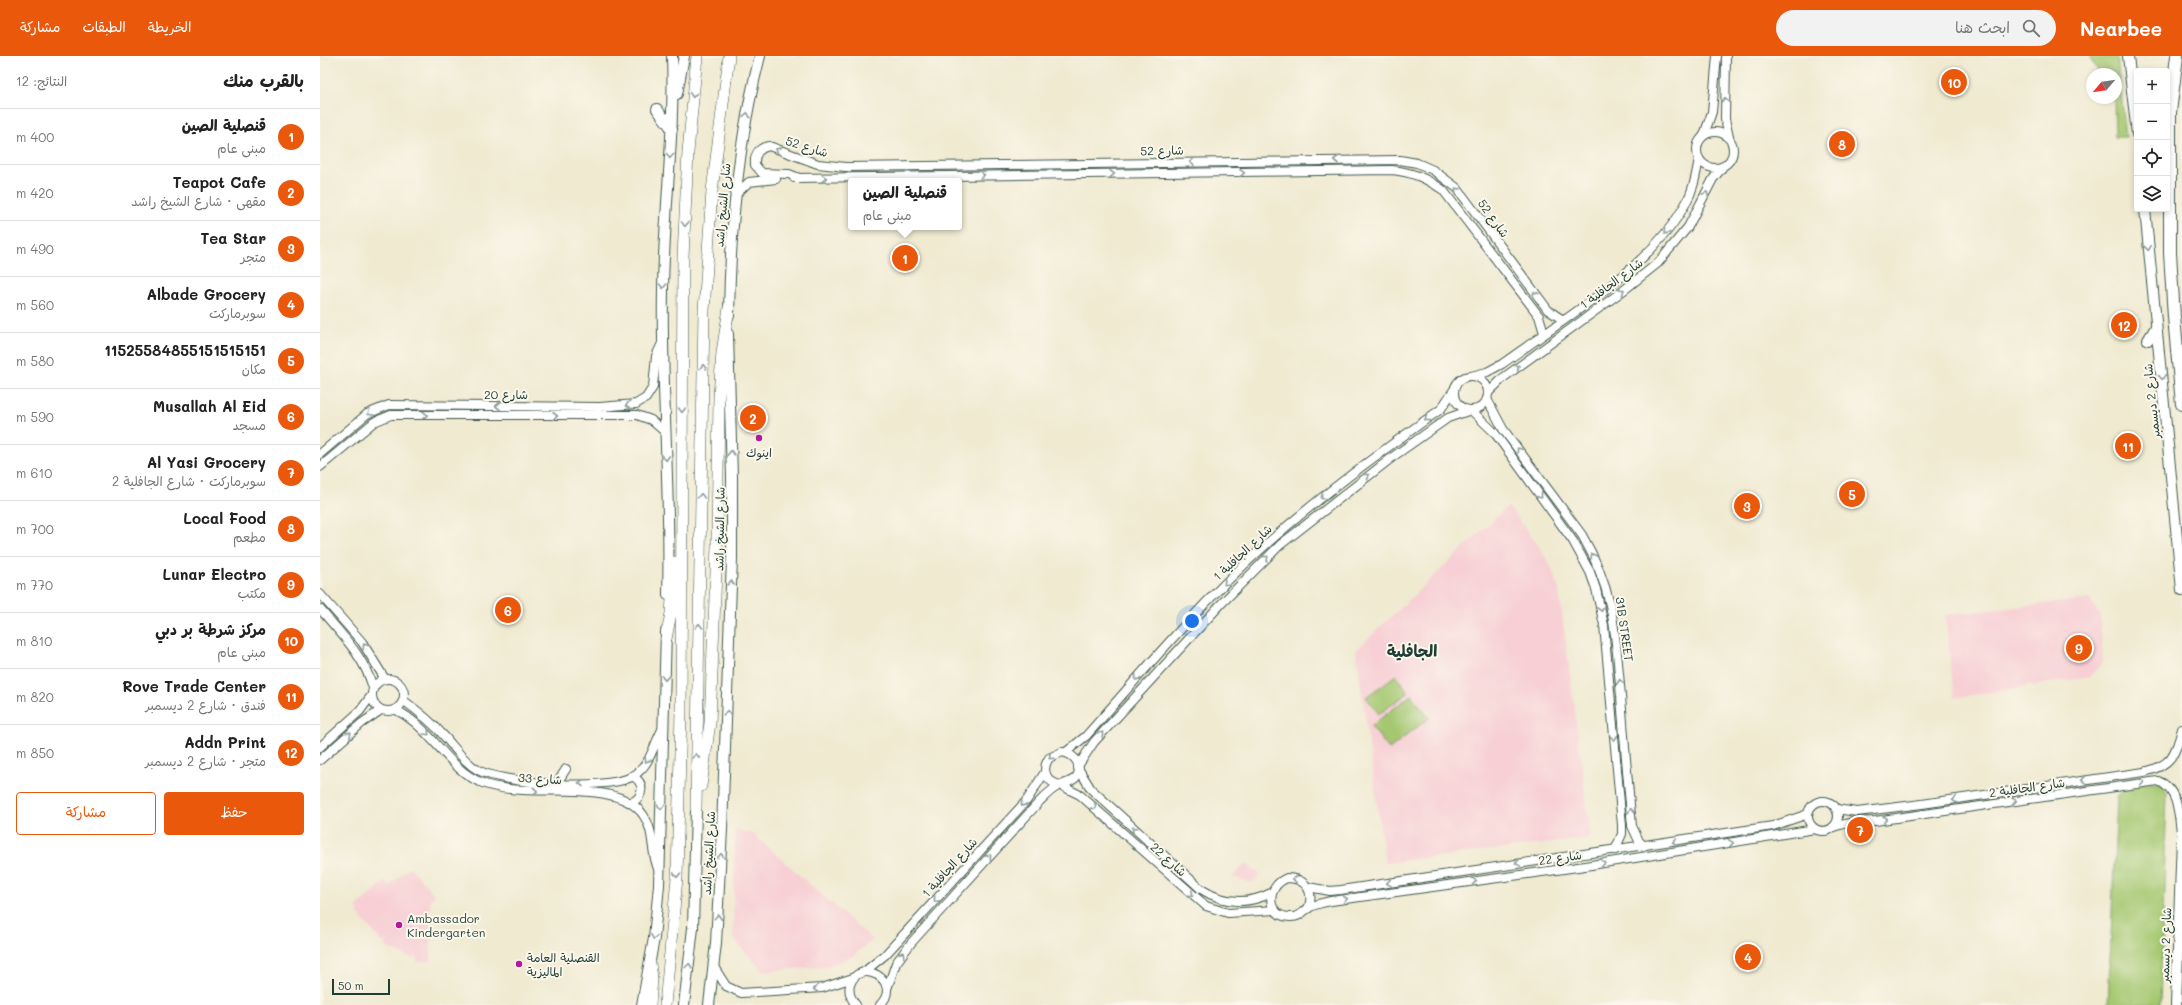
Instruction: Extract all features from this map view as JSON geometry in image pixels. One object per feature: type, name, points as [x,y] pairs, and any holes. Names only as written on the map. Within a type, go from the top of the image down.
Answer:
[{"type":"highway","points":[[666,1005],[675,910],[678,808],[684,250],[688,152],[697,56]]},
{"type":"highway","name":"شارع الشيخ راشد","points":[[696,809],[704,304],[712,198],[729,56]]},
{"type":"highway","points":[[2177,56],[2172,81],[2170,112],[2171,261],[2182,404]]},
{"type":"highway","points":[[696,809],[704,769],[710,723],[717,546],[720,390],[729,308]]},
{"type":"highway","points":[[666,639],[671,613],[675,558],[681,530]]},
{"type":"highway","points":[[650,963],[652,978],[650,1005]]},
{"type":"main road","points":[[642,1005],[650,963],[660,873],[668,527],[663,341],[664,243],[674,104],[672,56]]},
{"type":"main road","points":[[674,104],[679,87],[684,56]]},
{"type":"main road","name":"شارع الشيخ راشد","points":[[709,1005],[714,967],[722,829],[732,558],[729,308],[735,195],[743,134],[760,56]]},
{"type":"main road","points":[[2124,56],[2131,78]]},
{"type":"main road","points":[[2128,56],[2134,106]]},
{"type":"main road","points":[[657,109],[672,129]]},
{"type":"main road","name":"شارع 2 ديسمبر","points":[[2144,212],[2182,590]]},
{"type":"main road","points":[[2148,340],[2156,327]]},
{"type":"main road","points":[[2162,470],[2172,479]]},
{"type":"main road","points":[[684,1005],[693,928],[696,809]]},
{"type":"main road","name":"شارع 2 ديسمبر","points":[[2176,1005],[2182,839]]},
{"type":"street","points":[[1717,56],[1712,112],[1697,147],[1699,159],[1709,168],[1722,168],[1730,161],[1733,155],[1734,148],[1729,138],[1725,119],[1726,56]]},
{"type":"street","points":[[1703,136],[1717,131],[1729,138]]},
{"type":"street","name":"شارع 52","points":[[799,178],[789,174],[762,173],[755,165],[756,154],[763,147],[769,146],[818,164],[846,167],[1400,160],[1417,163],[1433,170],[1457,188],[1548,310],[1563,320]]},
{"type":"street","name":"شارع الجافلية 1","points":[[1471,376],[1495,368],[1544,334],[1606,288],[1651,251],[1679,215],[1687,202],[1693,189],[1699,159]]},
{"type":"street","name":"شارع الجافلية 1","points":[[1488,396],[1503,378],[1624,290],[1658,263],[1688,227],[1713,180],[1722,168]]},
{"type":"street","name":"شارع 52","points":[[735,195],[749,182],[799,178],[1392,170],[1410,172],[1428,179],[1444,190],[1539,316],[1544,334]]},
{"type":"street","name":"شارع 20","points":[[320,454],[367,414],[389,405],[600,407],[636,404],[646,398],[653,387],[656,356],[663,341]]},
{"type":"street","points":[[1471,376],[1483,381],[1488,396],[1482,407],[1470,411],[1457,404],[1453,391],[1459,380],[1471,376]]},
{"type":"street","name":"شارع الجافلية 1","points":[[1066,752],[1086,736],[1199,610],[1259,551],[1304,512],[1441,409],[1453,391]]},
{"type":"street","name":"31B STREET","points":[[1488,396],[1503,429],[1582,535],[1594,557],[1606,586],[1615,623],[1632,826],[1639,841],[1644,846]]},
{"type":"street","name":"شارع الجافلية 1","points":[[1078,767],[1083,755],[1099,736],[1221,604],[1280,545],[1394,456],[1448,418],[1470,411]]},
{"type":"street","name":"31B STREET","points":[[1470,411],[1494,432],[1573,541],[1587,567],[1596,590],[1604,625],[1622,825],[1622,834],[1615,850]]},
{"type":"street","name":"شارع 20","points":[[320,467],[374,422],[392,415],[637,415],[651,420],[665,432]]},
{"type":"street","points":[[320,594],[362,642],[385,679]]},
{"type":"street","points":[[320,609],[358,654],[368,674],[372,692],[376,706],[381,710],[389,712],[396,710],[403,700],[404,692],[400,684],[393,680],[385,679],[378,682],[372,692],[360,711],[320,747]]},
{"type":"street","name":"شارع 33","points":[[403,700],[434,726],[466,762],[491,776],[506,780],[557,783],[612,783],[632,776],[647,762],[663,728]]},
{"type":"street","points":[[320,760],[362,723],[381,710]]},
{"type":"street","name":"شارع 33","points":[[396,710],[420,725],[466,774],[486,785],[501,788],[539,791],[609,794],[632,802]]},
{"type":"street","name":"شارع الجافلية 2","points":[[1836,809],[1857,812],[2144,772],[2160,766],[2174,756],[2182,729]]},
{"type":"street","points":[[1057,752],[1066,752],[1074,757],[1078,767],[1074,780],[1061,786],[1050,781],[1045,772],[1048,758],[1057,752]]},
{"type":"street","name":"شارع 22","points":[[1078,767],[1091,789],[1201,889],[1214,897],[1227,901],[1241,902],[1255,900],[1271,893]]},
{"type":"street","points":[[557,783],[566,769]]},
{"type":"street","name":"شارع الجافلية 1","points":[[854,978],[885,955],[1027,800],[1045,772]]},
{"type":"street","points":[[632,776],[638,780],[642,790],[638,799],[632,802],[641,811],[648,822],[654,858],[660,873]]},
{"type":"street","name":"شارع الجافلية 2","points":[[1833,827],[1852,822],[1876,821],[2158,781],[2170,788],[2174,796],[2182,839]]},
{"type":"street","name":"شارع الجافلية 1","points":[[880,1005],[887,991],[896,963],[910,943],[1034,807],[1061,786]]},
{"type":"street","name":"شارع 22","points":[[1061,786],[1080,795],[1206,906],[1228,913],[1275,910]]},
{"type":"street","points":[[1820,801],[1828,802],[1836,809],[1838,818],[1833,827],[1824,830],[1815,829],[1809,822],[1808,814],[1813,804],[1820,801]]},
{"type":"street","name":"شارع 22","points":[[1308,886],[1330,891],[1341,890],[1773,826],[1808,814]]},
{"type":"street","name":"شارع 22","points":[[1308,909],[1331,900],[1585,866],[1815,829]]},
{"type":"street","points":[[1287,878],[1295,878],[1308,886],[1311,902],[1308,909],[1303,914],[1290,918],[1283,916],[1275,910],[1271,902],[1271,893],[1274,886],[1287,878]]},
{"type":"street","points":[[714,967],[726,986],[741,993],[822,988],[854,978]]},
{"type":"street","points":[[864,972],[872,972],[879,975],[884,982],[889,1005]]},
{"type":"street","points":[[854,978],[849,990],[851,998],[856,1005]]},
{"type":"shaded area","points":[[1508,506],[1540,548],[1552,569],[1559,590],[1591,838],[1385,863],[1356,650]]},
{"type":"shaded area","points":[[2090,599],[2100,616],[2103,663],[2089,677],[1954,698],[1945,615]]},
{"type":"shaded area","points":[[735,829],[753,834],[873,940],[854,955],[824,967],[763,971],[733,938]]},
{"type":"shaded area","points":[[1246,863],[1260,875],[1252,883],[1232,877]]},
{"type":"shaded area","name":"Ambassador Kindergarten","points":[[410,867],[435,895],[430,900],[431,962],[417,962],[416,955],[413,959],[385,947],[389,938],[383,943],[357,913],[359,911],[356,907],[385,881],[389,886]]},
{"type":"green space","points":[[2089,56],[2117,56],[2118,68],[2096,68]]},
{"type":"green space","points":[[2122,101],[2126,137],[2115,137],[2114,104],[2122,104]]},
{"type":"green space","points":[[1396,675],[1408,693],[1379,714],[1366,697]]},
{"type":"green space","points":[[1411,695],[1429,718],[1389,749],[1371,726]]},
{"type":"green space","points":[[2159,782],[2165,787],[2167,795],[2160,1005],[2108,1005],[2117,796],[2132,783]]},
{"type":"place","name":"مركز شرطة بر دبي","points":[[1954,82]]},
{"type":"place","name":"Local Food","points":[[1842,144]]},
{"type":"place","name":"قنصلية الصين","points":[[905,258]]},
{"type":"place","name":"Addn Print","points":[[2124,325]]},
{"type":"place","name":"Teapot Cafe","points":[[753,418]]},
{"type":"place","name":"اينوك","points":[[759,438]]},
{"type":"place","name":"Rove Trade Center","points":[[2128,446]]},
{"type":"place","name":"11525584855151515151","points":[[1852,494]]},
{"type":"place","name":"Tea Star","points":[[1747,506]]},
{"type":"place","name":"Musallah Al Eid","points":[[508,610]]},
{"type":"place","name":"Lunar Electro","points":[[2079,648]]},
{"type":"place","name":"Al Yasi Grocery","points":[[1860,830]]},
{"type":"place","name":"Ambassador Kindergarten","points":[[399,925]]},
{"type":"place","name":"Albade Grocery","points":[[1748,957]]},
{"type":"place","name":"القنصلية العامة الماليزية","points":[[519,964]]},
{"type":"district","name":"الجافلية","points":[[1412,650]]}]
